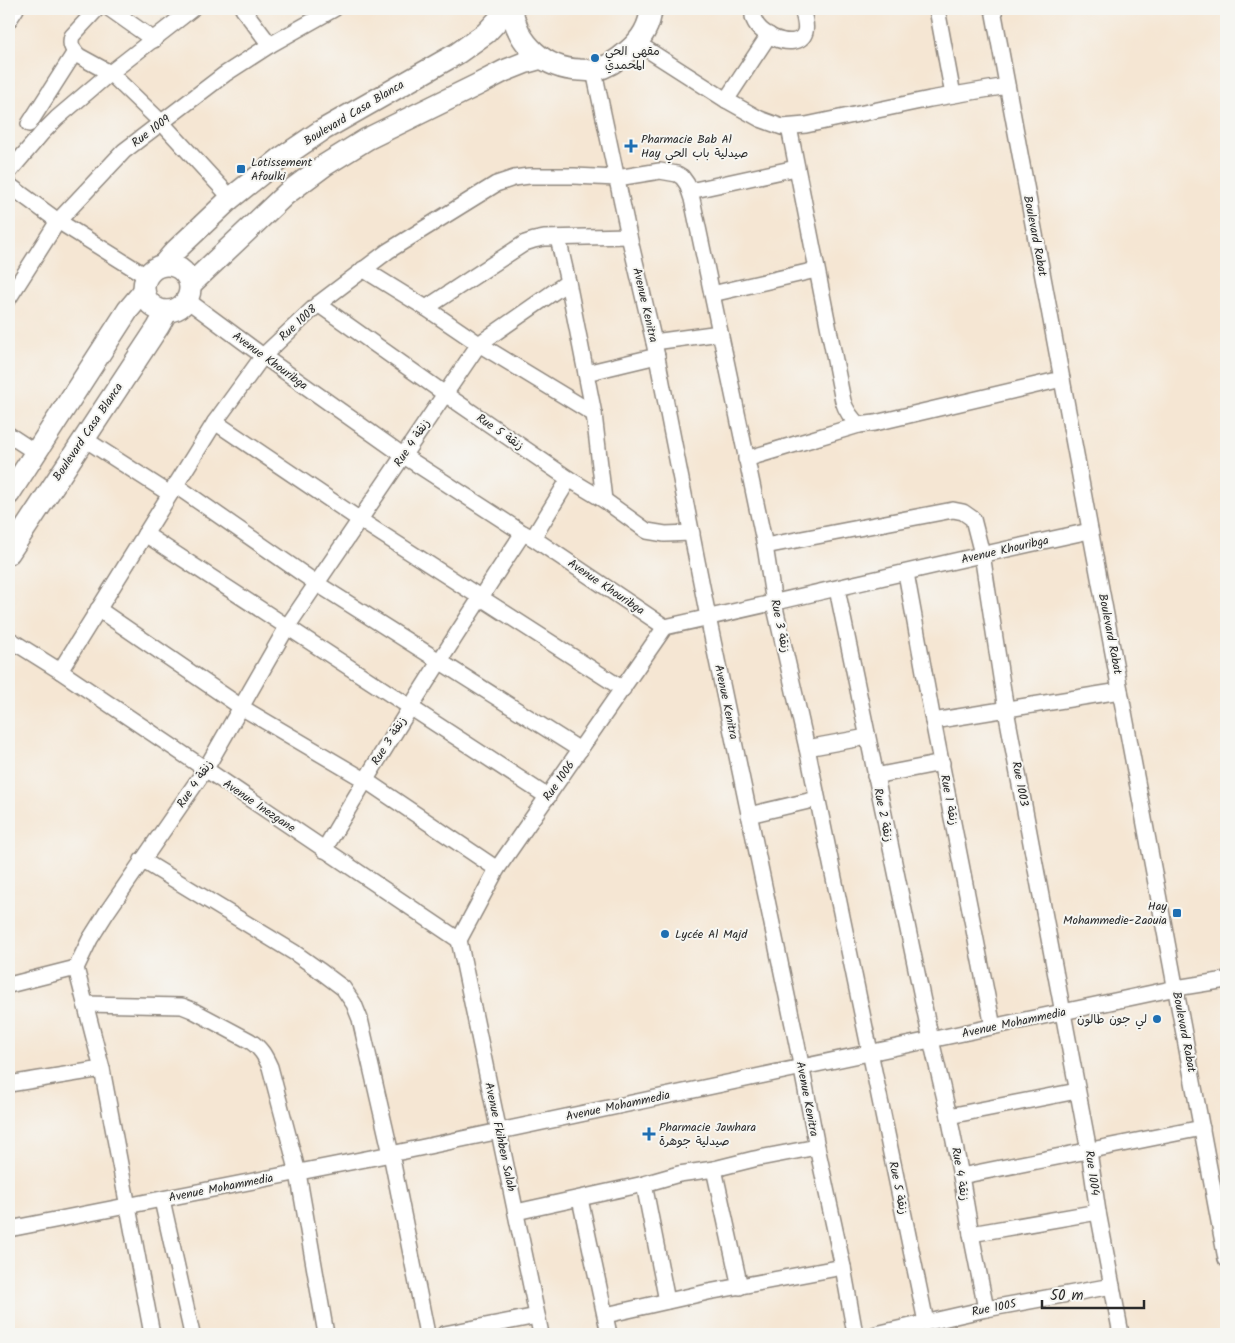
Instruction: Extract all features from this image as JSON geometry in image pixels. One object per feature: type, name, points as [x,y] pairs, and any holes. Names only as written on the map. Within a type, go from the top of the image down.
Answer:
[{"type":"main road","name":"Boulevard Casa Blanca","points":[[9,494],[128,310],[151,277],[174,252],[231,198],[280,159],[321,131],[486,34],[505,9]]},
{"type":"main road","points":[[512,9],[514,20],[525,42],[542,58],[556,66],[572,70],[594,71],[616,62],[637,43],[647,27],[652,9]]},
{"type":"main road","points":[[188,292],[188,278],[184,272],[178,267],[170,265],[151,277],[146,299],[159,310],[175,310],[182,306],[188,292],[286,194],[325,165],[366,139],[504,71],[542,58]]},
{"type":"main road","name":"Boulevard Casa Blanca","points":[[9,553],[167,311]]},
{"type":"street","points":[[9,20],[16,9]]},
{"type":"street","points":[[97,9],[72,36],[71,46],[75,52],[110,73],[162,123],[231,198]]},
{"type":"street","points":[[110,9],[154,40]]},
{"type":"street","points":[[244,9],[270,45]]},
{"type":"street","name":"Rue 1009","points":[[9,298],[58,221],[124,151],[224,74],[270,45],[334,9]]},
{"type":"street","points":[[754,9],[756,24],[769,35],[785,41],[799,40],[805,31],[802,9]]},
{"type":"street","points":[[937,9],[953,95]]},
{"type":"street","name":"Boulevard Rabat","points":[[993,9],[1226,1258]]},
{"type":"street","points":[[9,172],[57,118],[110,73],[154,40],[188,10]]},
{"type":"street","points":[[726,100],[769,35]]},
{"type":"street","points":[[637,43],[726,100],[760,119],[772,125],[789,127],[1007,86]]},
{"type":"street","points":[[29,124],[75,52]]},
{"type":"street","name":"Avenue Kenitra","points":[[594,71],[655,349],[708,618],[816,1147],[843,1267],[855,1334]]},
{"type":"street","points":[[789,127],[843,401],[846,410],[859,425]]},
{"type":"street","points":[[617,178],[669,172],[677,174],[685,181],[691,195],[796,168]]},
{"type":"street","name":"Rue 1008","points":[[60,671],[215,422],[263,356],[318,304],[388,251],[496,184],[514,178],[529,176],[617,178]]},
{"type":"street","points":[[9,185],[58,221],[151,277]]},
{"type":"street","name":"Rue 3 زنقة","points":[[691,195],[765,546],[774,603],[807,748],[869,1053]]},
{"type":"street","points":[[426,308],[525,243],[544,238],[629,236]]},
{"type":"street","points":[[558,238],[594,414],[604,500]]},
{"type":"street","points":[[363,269],[594,414]]},
{"type":"street","points":[[712,294],[816,270]]},
{"type":"street","name":"Rue 4 زنقة","points":[[76,968],[90,939],[205,770],[287,627],[480,344],[568,282]]},
{"type":"street","name":"Avenue Khouribga","points":[[188,292],[263,356],[404,456],[666,627],[1090,530]]},
{"type":"street","name":"Rue 5 زنقة","points":[[318,304],[445,394],[569,479],[604,500],[647,531],[664,534],[692,532]]},
{"type":"street","points":[[586,373],[655,349],[720,334]]},
{"type":"street","points":[[746,459],[859,425],[875,423],[1062,379]]},
{"type":"street","points":[[215,422],[360,520],[623,689]]},
{"type":"street","points":[[9,434],[35,452]]},
{"type":"street","points":[[83,438],[173,490],[580,750]]},
{"type":"street","name":"Rue 3 زنقة","points":[[324,850],[410,707],[480,597],[528,536],[569,479]]},
{"type":"street","name":"Rue 1003","points":[[765,546],[954,510],[963,512],[973,519],[982,554],[1006,710],[1063,1012]]},
{"type":"street","points":[[145,534],[548,797]]},
{"type":"street","name":"Rue 1 زنقة","points":[[906,573],[993,1027]]},
{"type":"street","name":"Rue 2 زنقة","points":[[837,589],[931,1040]]},
{"type":"street","points":[[98,609],[241,707],[365,780],[497,869]]},
{"type":"street","name":"Rue 1006","points":[[459,940],[497,869],[666,627]]},
{"type":"street","name":"Avenue Inezgane","points":[[9,639],[60,671],[459,940]]},
{"type":"street","points":[[933,721],[1120,691]]},
{"type":"street","points":[[807,748],[867,736]]},
{"type":"street","points":[[875,776],[942,763]]},
{"type":"street","points":[[749,814],[817,799]]},
{"type":"street","points":[[142,860],[295,953],[343,988],[354,1004],[360,1018],[391,1154],[428,1334]]},
{"type":"street","name":"Avenue Fkihben Salah","points":[[459,940],[541,1334]]},
{"type":"street","points":[[9,984],[76,968],[102,1069],[152,1334]]},
{"type":"street","name":"Avenue Mohammedia","points":[[9,1229],[391,1154],[1176,988],[1226,980]]},
{"type":"street","points":[[86,1004],[182,1006],[259,1046],[270,1067],[298,1173],[326,1334]]},
{"type":"street","name":"Rue 1004","points":[[1063,1012],[1121,1334]]},
{"type":"street","name":"Rue 4 زنقة","points":[[931,1040],[949,1116],[986,1309]]},
{"type":"street","name":"Rue 5 زنقة","points":[[869,1053],[926,1322]]},
{"type":"street","points":[[9,1084],[102,1069]]},
{"type":"street","points":[[949,1116],[1077,1091]]},
{"type":"street","points":[[961,1176],[1202,1128]]},
{"type":"street","points":[[516,1212],[580,1199],[679,1174],[714,1169],[754,1158],[816,1147]]},
{"type":"street","points":[[714,1169],[740,1287]]},
{"type":"street","points":[[644,1184],[667,1301]]},
{"type":"street","points":[[580,1199],[610,1334]]},
{"type":"street","points":[[162,1200],[192,1334]]},
{"type":"street","points":[[971,1234],[1098,1212]]},
{"type":"street","points":[[606,1315],[708,1292],[843,1267]]},
{"type":"street","name":"Rue 1005","points":[[876,1334],[986,1309],[1112,1286]]},
{"type":"street","points":[[444,1334],[537,1316]]},
{"type":"place","name":"مقهى الحي المحمدي","points":[[595,58]]},
{"type":"place","name":"Pharmacie Bab Al Hay صيدلية باب الحي","points":[[631,146]]},
{"type":"place","name":"Lotissement Afoulki","points":[[241,169]]},
{"type":"place","name":"Hay Mohammedie-Zaouia","points":[[1177,913]]},
{"type":"place","name":"Lycée Al Majd","points":[[665,934]]},
{"type":"place","name":"لي جون طالون","points":[[1157,1019]]},
{"type":"place","name":"Pharmacie Jawhara صيدلية جوهرة","points":[[649,1134]]}]
